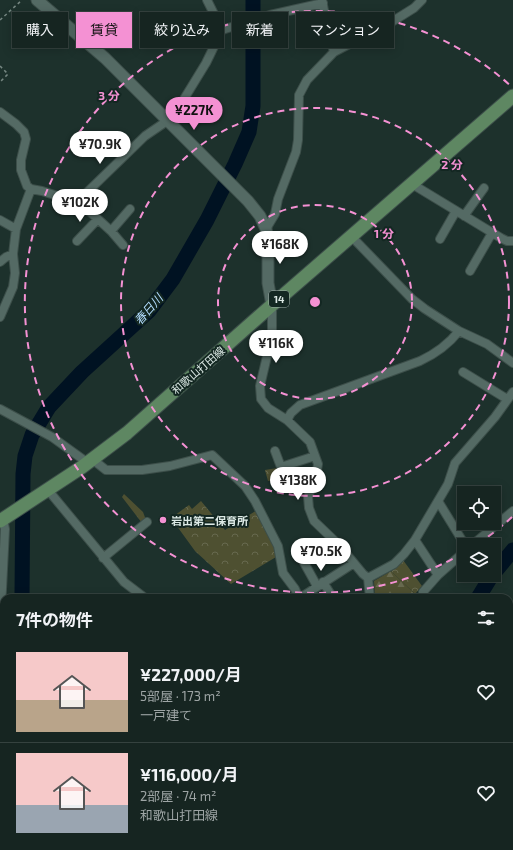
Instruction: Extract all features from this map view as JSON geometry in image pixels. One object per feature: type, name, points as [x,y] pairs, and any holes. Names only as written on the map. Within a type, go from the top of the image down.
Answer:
[{"type":"main road","name":"和歌山打田線","points":[[3,519],[44,493],[127,433],[513,96]]},
{"type":"street","points":[[37,0],[105,58],[248,201],[260,216],[266,228],[268,239],[268,283],[272,305],[272,335],[260,386],[261,399],[268,408],[287,420],[310,442],[318,464],[316,476],[308,497],[309,508],[314,521],[339,545],[368,578],[370,594]]},
{"type":"street","points":[[207,0],[213,12]]},
{"type":"street","points":[[266,228],[275,214],[278,199],[296,152],[300,95],[306,80],[334,52],[390,23],[414,8],[422,0]]},
{"type":"street","points":[[224,29],[322,1],[334,52]]},
{"type":"street","points":[[78,201],[145,136],[167,121],[176,112],[206,63],[213,48]]},
{"type":"street","points":[[0,112],[24,132],[26,139],[20,170],[27,186],[31,189],[73,201],[78,201],[111,231],[123,245]]},
{"type":"street","points":[[412,184],[492,233],[507,241],[513,241]]},
{"type":"street","points":[[464,216],[484,188]]},
{"type":"street","points":[[0,317],[13,287],[15,274],[13,254],[16,229],[31,189]]},
{"type":"street","points":[[111,231],[130,209]]},
{"type":"street","points":[[440,239],[456,211]]},
{"type":"street","points":[[77,241],[98,219]]},
{"type":"street","points":[[0,220],[16,229]]},
{"type":"street","points":[[470,271],[492,233]]},
{"type":"street","points":[[351,236],[412,299],[425,310],[459,331],[487,344],[513,363]]},
{"type":"street","points":[[0,262],[13,254]]},
{"type":"street","points":[[287,420],[290,413],[300,405],[420,361],[436,353],[454,338],[459,331]]},
{"type":"street","points":[[463,372],[507,399]]},
{"type":"street","points":[[368,578],[394,564],[415,540],[448,484],[455,463],[495,417],[513,392]]},
{"type":"street","points":[[0,409],[52,437],[106,470],[142,470],[170,466],[212,455],[245,486],[255,501],[278,546],[283,573],[298,594]]},
{"type":"street","points":[[275,451],[281,467],[315,456]]},
{"type":"street","points":[[44,493],[124,582],[140,594]]},
{"type":"street","points":[[438,502],[461,538]]},
{"type":"street","points":[[480,538],[513,511]]},
{"type":"street","points":[[2,594],[5,529],[3,519]]},
{"type":"street","points":[[103,558],[147,522]]},
{"type":"street","points":[[415,540],[438,575]]},
{"type":"street","points":[[423,592],[438,575],[457,558]]},
{"type":"street","points":[[302,559],[320,584],[330,594]]},
{"type":"street","points":[[306,594],[354,562]]},
{"type":"path","points":[[0,20],[22,0]]},
{"type":"path","points":[[0,66],[8,74],[0,82]]},
{"type":"green space","points":[[277,468],[282,479],[268,481],[265,470]]},
{"type":"green space","points":[[124,494],[143,512],[146,520],[142,523],[122,497]]},
{"type":"green space","points":[[201,501],[225,530],[257,510],[274,546],[276,557],[231,584],[195,551],[171,518],[189,505],[192,509]]},
{"type":"green space","points":[[403,560],[422,586],[415,594],[391,571]]},
{"type":"green space","points":[[391,571],[415,594],[375,594],[374,581]]},
{"type":"waterway","name":"春日川","points":[[22,594],[23,474],[25,456],[32,435],[49,407],[82,372],[149,311],[173,279],[207,220],[249,132],[253,106],[253,0]]},
{"type":"waterway","points":[[501,565],[513,550]]},
{"type":"waterway","points":[[480,594],[488,582]]},
{"type":"place","name":"岩出第二保育所","points":[[163,520]]}]
